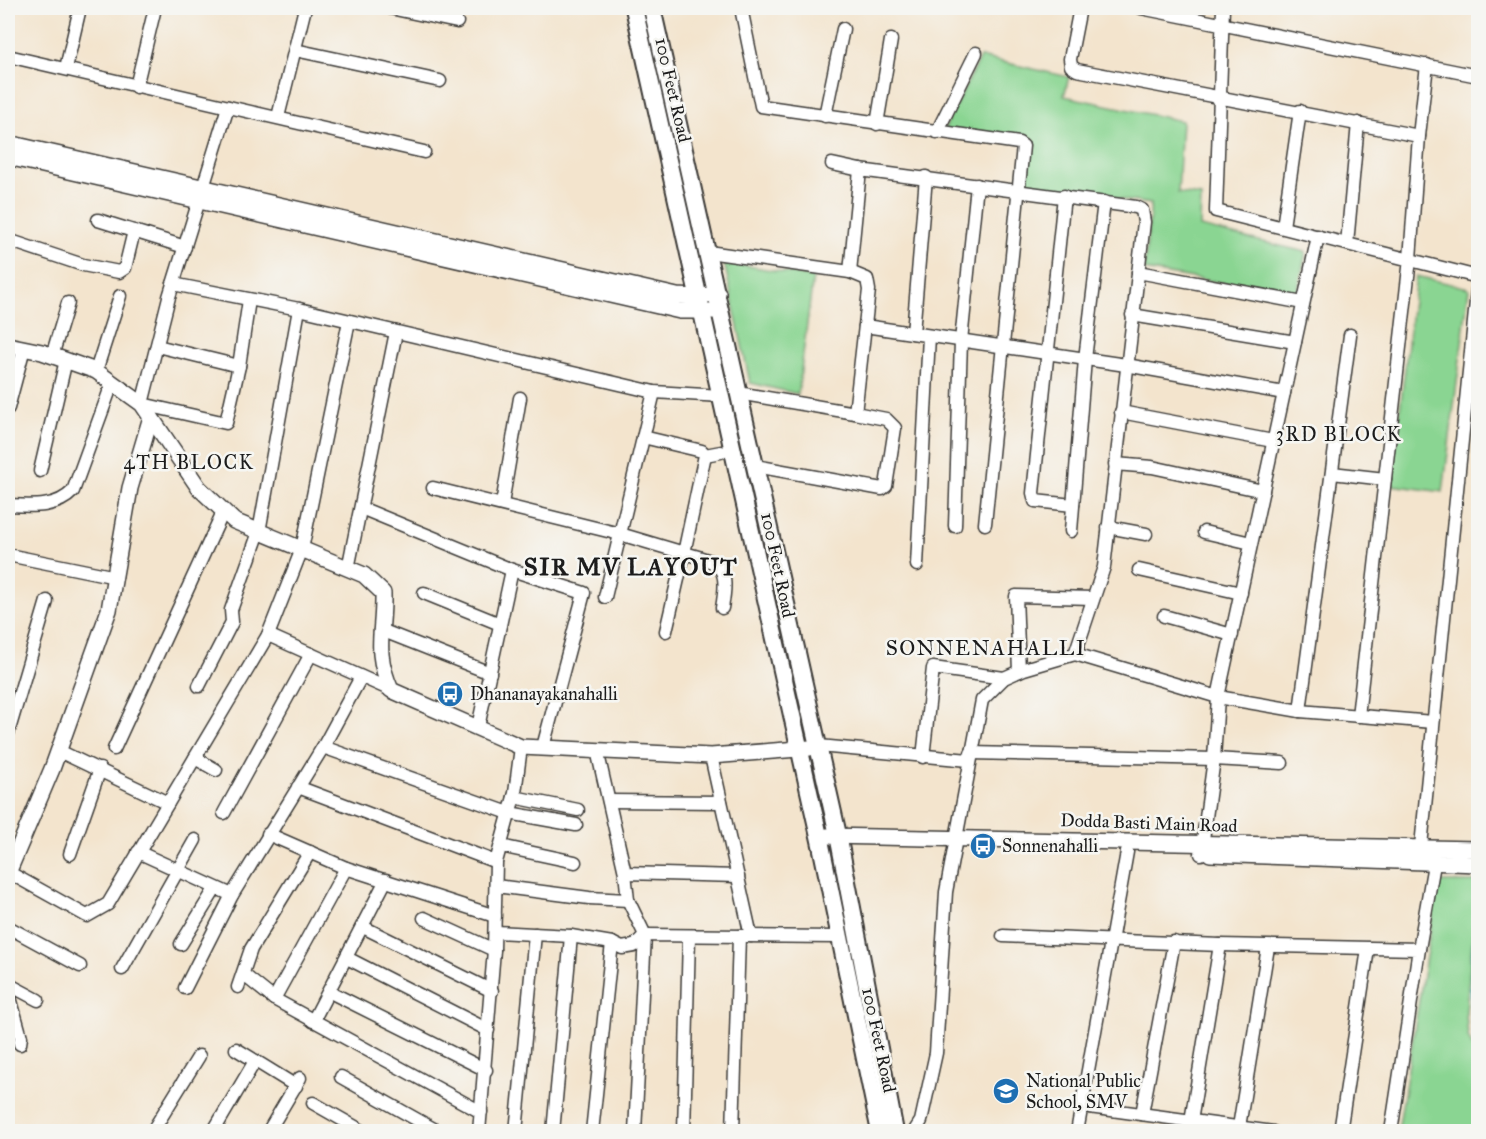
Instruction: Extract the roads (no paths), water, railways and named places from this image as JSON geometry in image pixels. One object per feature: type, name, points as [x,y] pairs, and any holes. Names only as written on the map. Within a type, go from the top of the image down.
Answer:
[{"type":"main road","name":"100 Feet Road","points":[[634,8],[819,841],[837,937],[880,1131]]},
{"type":"main road","name":"100 Feet Road","points":[[652,8],[819,746],[895,1131]]},
{"type":"street","points":[[66,68],[80,8]]},
{"type":"street","points":[[136,87],[155,8]]},
{"type":"street","points":[[278,117],[305,8]]},
{"type":"street","points":[[390,8],[457,22]]},
{"type":"street","points":[[741,8],[761,106],[1020,144],[1023,148],[1000,346],[985,524]]},
{"type":"street","points":[[1080,8],[1070,59],[1071,66],[1077,70],[1300,111],[1419,136]]},
{"type":"street","points":[[1141,8],[1479,76]]},
{"type":"street","points":[[1223,8],[1216,211],[1479,277]]},
{"type":"street","points":[[825,116],[843,29]]},
{"type":"street","points":[[877,124],[891,40]]},
{"type":"street","points":[[295,50],[440,81]]},
{"type":"street","points":[[938,132],[976,53]]},
{"type":"street","points":[[8,56],[424,152]]},
{"type":"street","points":[[1358,716],[1410,260],[1419,136],[1427,65]]},
{"type":"street","points":[[228,107],[172,284],[157,346],[109,610],[59,751],[13,847],[8,872],[87,916],[108,904],[268,635],[302,549],[350,321]]},
{"type":"street","points":[[1283,227],[1300,111]]},
{"type":"street","points":[[1347,244],[1358,123]]},
{"type":"street","points":[[8,143],[202,194],[680,311],[700,305],[718,293]]},
{"type":"street","points":[[8,157],[202,194]]},
{"type":"street","points":[[832,164],[860,170],[926,177],[1136,207],[1143,213],[1104,567],[1075,654]]},
{"type":"street","points":[[850,272],[860,170]]},
{"type":"street","points":[[913,333],[926,177]]},
{"type":"street","points":[[955,526],[962,340],[977,185]]},
{"type":"street","points":[[1064,196],[1046,352],[1034,498],[1073,505]]},
{"type":"street","points":[[1071,531],[1085,359],[1104,202]]},
{"type":"street","points":[[98,220],[185,247]]},
{"type":"street","points":[[8,240],[83,265],[119,272],[125,268],[134,231]]},
{"type":"street","points":[[1202,849],[1214,759],[1218,697],[1318,236]]},
{"type":"street","points":[[708,252],[850,272],[867,279],[869,290],[855,413]]},
{"type":"street","points":[[1138,272],[1303,303]]},
{"type":"street","points":[[1391,1131],[1419,949],[1433,722],[1479,282]]},
{"type":"street","points":[[172,284],[299,309],[654,392],[721,396]]},
{"type":"street","points":[[96,371],[120,296]]},
{"type":"street","points":[[147,410],[226,423],[239,366],[249,300]]},
{"type":"street","points":[[40,471],[68,303]]},
{"type":"street","points":[[700,305],[720,311]]},
{"type":"street","points":[[199,686],[232,622],[231,610],[260,532],[299,309]]},
{"type":"street","points":[[1132,315],[1295,342]]},
{"type":"street","points":[[865,326],[1046,352],[1284,393]]},
{"type":"street","points":[[348,568],[396,332]]},
{"type":"street","points":[[1300,711],[1350,335]]},
{"type":"street","points":[[916,565],[929,336]]},
{"type":"street","points":[[8,345],[59,358],[96,371],[147,410],[198,488],[234,521],[364,574],[383,593],[378,646],[381,669],[391,690]]},
{"type":"street","points":[[157,346],[239,366]]},
{"type":"street","points":[[8,408],[24,348]]},
{"type":"street","points":[[8,505],[53,504],[66,499],[73,491],[112,384]]},
{"type":"street","points":[[605,597],[654,392]]},
{"type":"street","points":[[738,393],[886,419],[894,428],[886,486],[882,489],[755,466]]},
{"type":"street","points":[[501,504],[520,398]]},
{"type":"street","points":[[1121,412],[1273,441]]},
{"type":"street","points":[[643,437],[702,451],[705,455]]},
{"type":"street","points":[[705,455],[721,452]]},
{"type":"street","points":[[666,631],[705,455]]},
{"type":"street","points":[[1115,464],[1152,467],[1263,491]]},
{"type":"street","points":[[1332,473],[1385,479]]},
{"type":"street","points":[[433,488],[620,534],[712,560],[721,569],[725,579],[722,608]]},
{"type":"street","points":[[361,508],[512,570],[584,593],[543,747]]},
{"type":"street","points":[[114,749],[223,512]]},
{"type":"street","points":[[1108,527],[1146,534]]},
{"type":"street","points":[[1204,532],[1251,543]]},
{"type":"street","points":[[8,555],[116,577]]},
{"type":"street","points":[[477,727],[512,570]]},
{"type":"street","points":[[1139,570],[1241,593]]},
{"type":"street","points":[[424,593],[500,624]]},
{"type":"street","points":[[1019,671],[1016,596],[1093,598]]},
{"type":"street","points":[[8,733],[47,601]]},
{"type":"street","points":[[1164,616],[1232,635]]},
{"type":"street","points":[[381,630],[490,674]]},
{"type":"street","points":[[268,635],[521,747],[711,756],[798,750],[819,746],[923,757],[1214,759],[1282,763]]},
{"type":"street","points":[[224,813],[311,654]]},
{"type":"street","points":[[914,1131],[921,1121],[936,1053],[941,932],[970,756],[982,700],[1004,678],[1019,671],[1075,654],[1218,697],[1300,711],[1433,722]]},
{"type":"street","points":[[923,757],[933,668],[1004,678]]},
{"type":"street","points":[[185,988],[232,895],[323,747],[361,677]]},
{"type":"street","points":[[323,747],[509,813],[576,825]]},
{"type":"street","points":[[479,1131],[495,950],[496,862],[514,797],[521,747]]},
{"type":"street","points":[[597,750],[625,873],[628,900],[645,935],[635,1131]]},
{"type":"street","points":[[59,751],[168,803]]},
{"type":"street","points":[[711,756],[738,876],[745,936],[734,1131]]},
{"type":"street","points":[[195,758],[216,770]]},
{"type":"street","points":[[70,854],[100,769]]},
{"type":"street","points":[[298,787],[496,862]]},
{"type":"street","points":[[514,797],[578,810]]},
{"type":"street","points":[[609,801],[721,802]]},
{"type":"street","points":[[268,834],[346,868],[495,916]]},
{"type":"street","name":"Dodda Basti Main Road","points":[[819,841],[839,839],[955,841],[1425,859],[1478,859]]},
{"type":"street","points":[[122,969],[195,840]]},
{"type":"street","name":"Dodda Basti Main Road","points":[[955,841],[1127,852],[1202,849]]},
{"type":"street","points":[[501,846],[574,862]]},
{"type":"street","points":[[138,852],[214,889],[232,895]]},
{"type":"street","points":[[238,987],[251,949],[310,852]]},
{"type":"street","points":[[1077,1131],[1127,852]]},
{"type":"street","name":"Dodda Basti Main Road","points":[[1425,859],[1478,859]]},
{"type":"street","points":[[274,999],[346,868]]},
{"type":"street","points":[[625,873],[738,876]]},
{"type":"street","points":[[313,1021],[386,880]]},
{"type":"street","points":[[496,886],[589,898],[628,900]]},
{"type":"street","points":[[181,944],[214,889]]},
{"type":"street","points":[[424,918],[495,950]]},
{"type":"street","points":[[8,927],[80,966]]},
{"type":"street","points":[[363,927],[492,991]]},
{"type":"street","points":[[496,932],[571,936],[612,943],[622,948],[634,946],[645,935],[837,937]]},
{"type":"street","points":[[516,1131],[534,934]]},
{"type":"street","points":[[553,1131],[571,936]]},
{"type":"street","points":[[684,1131],[689,936]]},
{"type":"street","points":[[1004,936],[1268,947],[1419,949]]},
{"type":"street","points":[[1142,1114],[1173,942]]},
{"type":"street","points":[[592,1131],[612,943]]},
{"type":"street","points":[[1191,1121],[1220,945]]},
{"type":"street","points":[[1239,1127],[1268,947]]},
{"type":"street","points":[[1340,1131],[1368,949]]},
{"type":"street","points":[[347,958],[488,1030]]},
{"type":"street","points":[[244,975],[274,999],[481,1112]]},
{"type":"street","points":[[8,984],[38,1000]]},
{"type":"street","points":[[8,990],[21,1036],[20,1044]]},
{"type":"street","points":[[330,992],[486,1070]]},
{"type":"street","points":[[236,1049],[298,1082],[267,1131]]},
{"type":"street","points":[[152,1131],[198,1056]]},
{"type":"street","points":[[213,1131],[255,1061]]},
{"type":"street","points":[[341,1077],[439,1131]]},
{"type":"street","points":[[313,1103],[363,1131]]},
{"type":"street","points":[[1082,1106],[1273,1131]]},
{"type":"waterway","points":[[1478,902],[1472,994],[1472,1013],[1478,1049]]},
{"type":"place","name":"Dhananayakanahalli","points":[[450,694]]},
{"type":"place","name":"Sonnenahalli","points":[[983,846]]},
{"type":"place","name":"National Public School, SMV","points":[[1006,1091]]},
{"type":"district","name":"3RD BLOCK","points":[[1339,434]]},
{"type":"district","name":"4TH BLOCK","points":[[189,462]]},
{"type":"district","name":"SIR MV LAYOUT","points":[[631,567]]},
{"type":"district","name":"SONNENAHALLI","points":[[986,648]]}]
